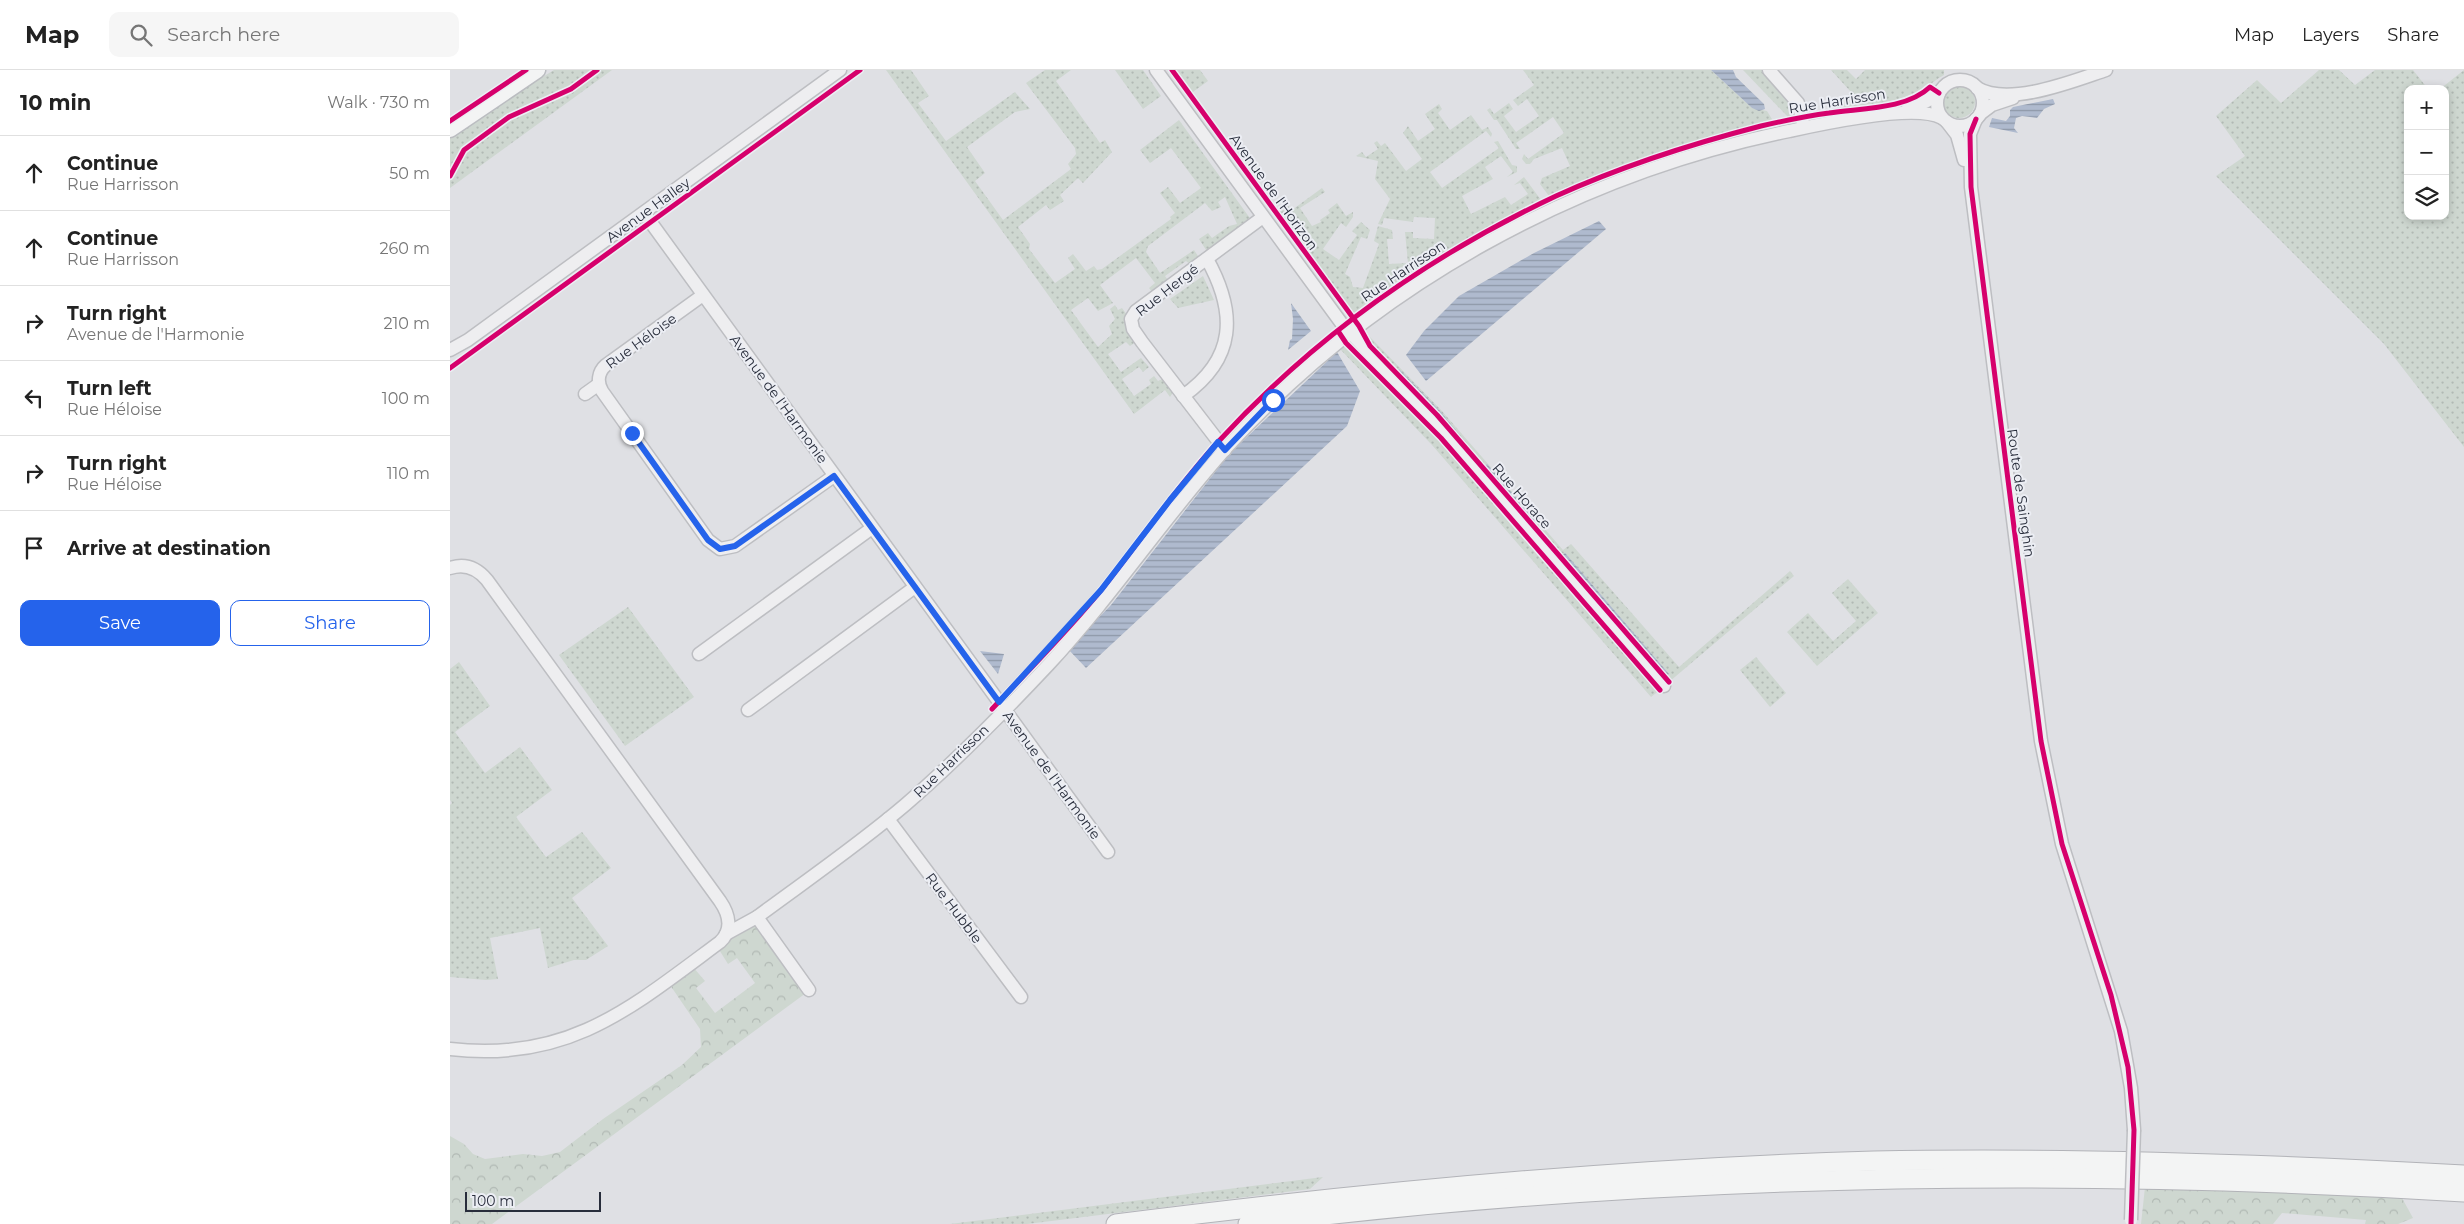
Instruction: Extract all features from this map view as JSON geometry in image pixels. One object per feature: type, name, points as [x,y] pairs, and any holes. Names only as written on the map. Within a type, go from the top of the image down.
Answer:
[{"type":"highway","points":[[1116,1224],[1408,1190],[1571,1176],[1770,1165],[1921,1160],[2093,1161],[2275,1166],[2464,1175]]},
{"type":"highway","points":[[1248,1224],[1519,1196],[1701,1184],[1836,1179],[2024,1176],[2212,1180],[2464,1192]]},
{"type":"main road","points":[[450,128],[537,70]]},
{"type":"street","name":"Avenue Halley","points":[[450,350],[468,340],[840,70]]},
{"type":"street","name":"Avenue de l'Horizon","points":[[1156,70],[1350,333]]},
{"type":"street","points":[[1769,70],[1798,103],[1804,128]]},
{"type":"street","points":[[1950,70],[1941,90],[1937,106],[1945,120],[1960,126],[1995,104],[2106,70]]},
{"type":"street","points":[[1961,70],[1974,86],[1982,101],[1978,116]]},
{"type":"street","points":[[1941,90],[1955,81],[1994,94],[2036,90]]},
{"type":"street","name":"Rue Harrisson","points":[[1892,114],[1922,104],[1941,90]]},
{"type":"street","name":"Rue Harrisson","points":[[450,1048],[477,1051],[514,1050],[547,1044],[582,1032],[632,1006],[720,942],[726,934],[757,917],[888,819],[962,753],[1051,661],[1108,596],[1225,450],[1273,400],[1350,333],[1447,266],[1504,233],[1608,184],[1722,147],[1804,128],[1892,114],[1928,113],[1945,120]]},
{"type":"street","name":"Route de Sainghin","points":[[1978,116],[1970,134],[1971,187],[2039,724],[2056,815],[2070,869],[2121,1031],[2131,1088],[2134,1130],[2131,1222]]},
{"type":"street","name":"Route de Sainghin","points":[[1945,120],[1957,135],[1971,187]]},
{"type":"street","name":"Avenue de l'Harmonie","points":[[644,213],[1108,852]]},
{"type":"street","name":"Rue Hergé","points":[[1225,450],[1133,329],[1131,319],[1136,311],[1263,217]]},
{"type":"street","name":"Rue Hergé","points":[[1184,396],[1203,381],[1215,366],[1223,350],[1226,333],[1224,298],[1207,259]]},
{"type":"street","name":"Rue Héloise","points":[[703,295],[606,365],[601,371],[599,384],[708,540],[720,549],[735,546],[834,476]]},
{"type":"street","name":"Rue Horace","points":[[1350,333],[1432,418],[1664,686]]},
{"type":"street","name":"Avenue Halley","points":[[450,359],[468,340]]},
{"type":"street","points":[[585,394],[599,384]]},
{"type":"street","points":[[699,654],[872,528]]},
{"type":"street","points":[[450,568],[459,565],[469,567],[479,571],[487,580],[720,900],[728,915],[726,934]]},
{"type":"street","points":[[748,710],[915,587]]},
{"type":"street","name":"Rue Hubble","points":[[888,819],[1021,997]]},
{"type":"street","points":[[757,917],[809,990]]},
{"type":"green space","points":[[554,70],[612,70],[450,188],[450,134]]},
{"type":"green space","points":[[886,70],[911,70],[929,96],[918,103],[946,141],[1015,92],[1030,109],[1015,112],[967,147],[985,173],[975,181],[1003,220],[1071,169],[1068,164],[1076,154],[1075,148],[1026,83],[1045,70],[1071,70],[1056,81],[1100,143],[1105,140],[1112,152],[1083,183],[1078,178],[1060,195],[1064,201],[1050,210],[1046,205],[1018,227],[1030,244],[1029,249],[1055,283],[1075,269],[1068,258],[1073,254],[1086,271],[1094,266],[1097,270],[1102,269],[1171,219],[1170,217],[1175,213],[1160,193],[1168,187],[1180,203],[1201,188],[1171,148],[1150,163],[1140,150],[1179,120],[1252,221],[1208,253],[1199,239],[1208,233],[1212,238],[1229,226],[1237,224],[1225,197],[1218,202],[1221,207],[1212,211],[1205,203],[1148,246],[1146,252],[1160,273],[1194,250],[1200,259],[1191,265],[1186,261],[1165,276],[1169,282],[1153,293],[1149,288],[1155,283],[1136,258],[1100,285],[1113,303],[1098,311],[1088,298],[1071,310],[1098,347],[1112,334],[1109,326],[1115,319],[1110,309],[1115,305],[1118,310],[1122,308],[1127,315],[1126,327],[1136,342],[1130,346],[1126,342],[1108,354],[1121,372],[1141,358],[1149,367],[1143,372],[1139,367],[1122,379],[1134,396],[1151,384],[1149,380],[1154,376],[1158,381],[1164,378],[1174,391],[1170,397],[1165,390],[1134,414]]},
{"type":"green space","points":[[1115,70],[1143,70],[1161,96],[1143,109]]},
{"type":"green space","points":[[1172,70],[1200,70],[1208,81],[1190,94]]},
{"type":"green space","points":[[1523,70],[1711,70],[1752,108],[1767,111],[1783,137],[1607,183],[1600,174],[1549,196],[1540,184],[1542,178],[1570,166],[1562,148],[1534,159],[1530,164],[1526,164],[1522,159],[1524,154],[1528,159],[1564,133],[1553,117],[1516,143],[1520,149],[1516,149],[1497,120],[1494,120],[1487,110],[1490,108],[1494,114],[1509,103],[1513,109],[1504,116],[1516,132],[1539,116],[1527,99],[1518,106],[1513,100],[1534,85]]},
{"type":"green space","points":[[1743,70],[1762,70],[1793,103],[1797,115],[1788,117]]},
{"type":"green space","points":[[1831,70],[1847,70],[1856,79],[1865,70],[1944,70],[1944,75],[1912,95],[1879,103],[1834,108],[1851,92]]},
{"type":"green space","points":[[2319,70],[2339,70],[2355,85],[2375,70],[2413,70],[2425,85],[2404,85],[2404,220],[2449,220],[2449,85],[2445,85],[2464,70],[2464,447],[2384,344],[2216,176],[2245,156],[2216,116],[2257,80],[2281,103]]},
{"type":"green space","points":[[1959,86],[1965,87],[1970,91],[1974,96],[1974,108],[1970,113],[1965,117],[1959,118],[1953,117],[1948,113],[1944,108],[1943,102],[1944,96],[1948,91],[1953,87]]},
{"type":"green space","points":[[1439,104],[1442,109],[1438,113],[1450,130],[1471,115],[1482,130],[1488,127],[1492,134],[1491,137],[1486,131],[1430,172],[1442,188],[1499,148],[1494,142],[1498,141],[1512,165],[1517,166],[1517,172],[1507,177],[1513,172],[1501,156],[1485,167],[1493,179],[1462,196],[1471,214],[1505,197],[1511,205],[1528,194],[1520,183],[1514,185],[1524,177],[1541,200],[1444,254],[1351,316],[1276,213],[1287,204],[1292,210],[1322,188],[1325,192],[1300,208],[1312,226],[1321,222],[1320,220],[1330,213],[1328,210],[1337,203],[1346,216],[1353,212],[1353,217],[1346,227],[1341,223],[1323,249],[1339,260],[1357,235],[1352,231],[1361,222],[1370,230],[1367,239],[1361,237],[1345,274],[1350,277],[1353,287],[1363,288],[1379,244],[1374,241],[1378,226],[1392,230],[1393,239],[1387,239],[1389,264],[1408,263],[1405,232],[1413,232],[1413,238],[1434,239],[1435,218],[1414,217],[1413,222],[1384,218],[1382,225],[1378,224],[1390,199],[1375,179],[1378,161],[1356,156],[1362,152],[1366,157],[1378,149],[1374,143],[1377,141],[1381,146],[1385,143],[1406,171],[1422,159],[1403,133],[1408,126],[1418,141],[1435,129],[1425,114]]},
{"type":"green space","points":[[1203,276],[1214,300],[1178,308],[1170,299]]},
{"type":"green space","points":[[1369,336],[1441,410],[1563,550],[1572,545],[1679,667],[1790,571],[1794,576],[1669,682],[1370,346]]},
{"type":"green space","points":[[1346,343],[1441,438],[1660,690],[1651,697],[1432,445],[1340,349]]},
{"type":"green space","points":[[1848,579],[1878,613],[1817,666],[1787,632],[1808,613],[1833,641],[1856,621],[1832,593]]},
{"type":"green space","points":[[628,607],[694,697],[625,746],[559,655]]},
{"type":"green space","points":[[1756,657],[1786,693],[1770,707],[1740,670]]},
{"type":"green space","points":[[459,662],[490,706],[455,732],[485,773],[520,747],[552,790],[516,817],[546,857],[582,832],[611,868],[572,898],[608,946],[586,960],[574,960],[548,968],[540,928],[490,938],[498,979],[450,977],[450,805],[452,803],[450,800],[450,669]]},
{"type":"green space","points":[[756,922],[806,993],[492,1224],[450,1224],[450,1136],[464,1144],[473,1154],[485,1159],[523,1154],[542,1156],[560,1152],[603,1119],[682,1065],[701,1047],[700,1029],[670,985],[693,967],[705,981],[696,988],[715,1013],[755,983],[737,958],[728,964],[718,948]]},
{"type":"green space","points":[[1323,1177],[1310,1189],[1027,1224],[950,1224]]},
{"type":"green space","points":[[2145,1187],[2402,1198],[2413,1218],[2398,1224],[2365,1224],[2366,1220],[2282,1213],[2273,1224],[2141,1224]]},
{"type":"water","points":[[1711,70],[1733,70],[1736,77],[1764,104],[1765,109],[1759,111],[1752,108]]},
{"type":"water","points":[[2053,99],[2055,104],[2044,109],[2037,118],[2022,116],[2016,118],[2014,128],[2018,133],[1989,127],[1992,118],[2006,121],[2013,107]]},
{"type":"water","points":[[1599,221],[1606,229],[1426,381],[1406,355],[1424,331],[1459,296],[1534,253]]},
{"type":"water","points":[[1291,303],[1311,331],[1288,350],[1290,340],[1292,339],[1293,319]]},
{"type":"water","points":[[1337,352],[1360,391],[1347,426],[1086,668],[1068,649],[1111,605],[1230,453]]},
{"type":"water","points":[[1399,369],[1440,411],[1474,452],[1397,371]]},
{"type":"water","points":[[1487,464],[1537,522],[1534,524],[1484,467]]},
{"type":"water","points":[[1565,553],[1669,674],[1666,677],[1561,556]]},
{"type":"water","points":[[980,651],[1004,654],[998,674]]},
{"type":"cycle path","points":[[450,121],[526,70]]},
{"type":"cycle path","points":[[450,176],[464,150],[509,117],[571,89],[597,70]]},
{"type":"cycle path","points":[[450,368],[860,70]]},
{"type":"cycle path","points":[[1172,70],[1359,326],[1370,346],[1437,415],[1669,682]]},
{"type":"cycle path","points":[[992,709],[1089,605],[1188,477],[1218,442],[1255,404],[1333,334],[1375,302],[1418,273],[1463,245],[1556,196],[1657,156],[1778,122],[1820,114],[1896,104],[1920,95],[1930,87],[1939,93]]},
{"type":"cycle path","points":[[1976,119],[1970,134],[1971,187],[2041,741],[2062,844],[2111,995],[2128,1067],[2134,1130],[2131,1224]]},
{"type":"cycle path","points":[[1338,331],[1346,343],[1441,438],[1660,690]]},
{"type":"route","points":[[632,433],[708,540],[716,548],[724,550],[735,546],[834,476],[999,702],[1033,667],[1101,590],[1170,500],[1218,442],[1225,450],[1273,400]]}]
